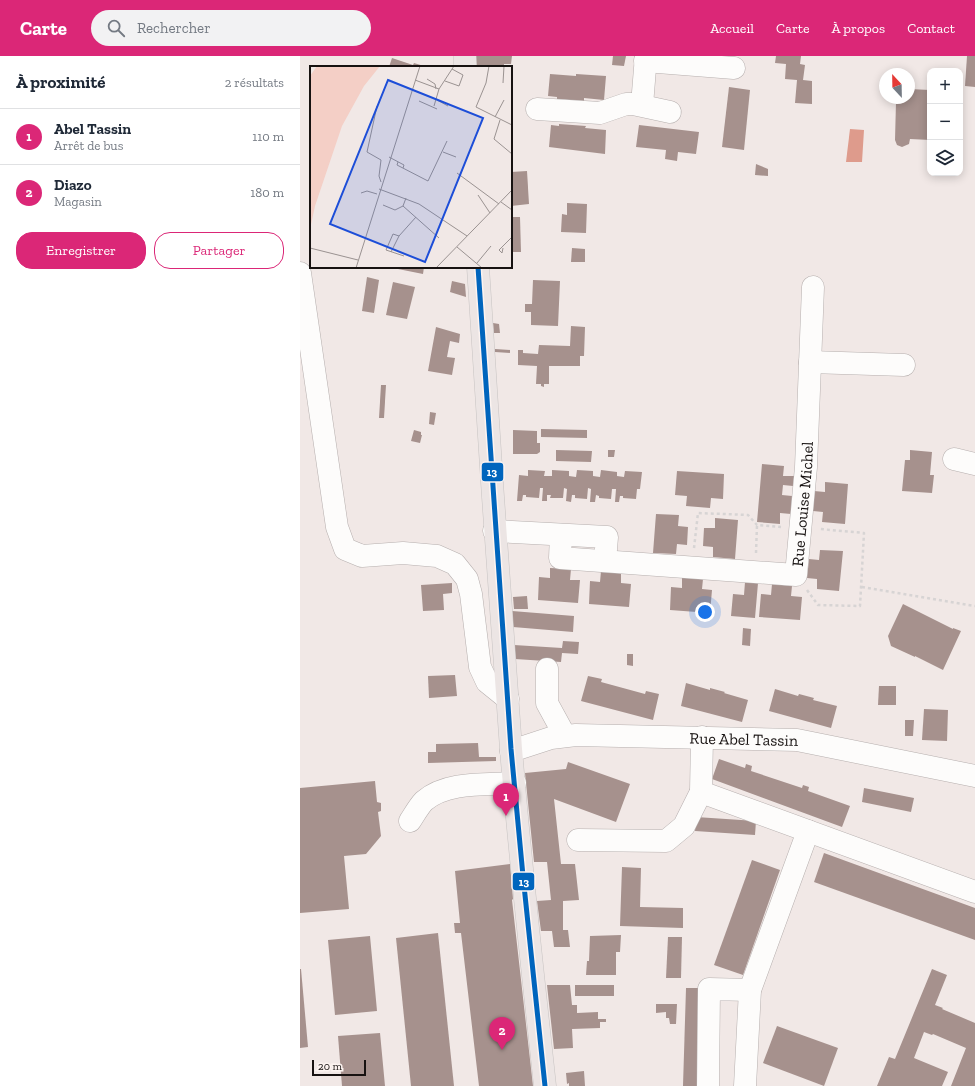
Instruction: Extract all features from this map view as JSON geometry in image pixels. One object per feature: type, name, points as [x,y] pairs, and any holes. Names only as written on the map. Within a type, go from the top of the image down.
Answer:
[{"type":"main road","points":[[464,56],[465,66]]},
{"type":"main road","points":[[478,268],[494,531],[511,751],[524,895],[545,1086]]},
{"type":"street","points":[[642,105],[646,58],[734,68]]},
{"type":"street","points":[[537,109],[600,113],[626,104],[642,105],[670,112]]},
{"type":"street","points":[[300,273],[337,527],[346,549],[362,556],[403,553],[437,556],[455,564],[467,579],[471,594],[480,668],[487,682],[508,699]]},
{"type":"street","name":"Rue Louise Michel","points":[[494,531],[607,537],[606,561],[796,575],[806,467],[813,287]]},
{"type":"street","points":[[810,362],[904,365]]},
{"type":"street","points":[[954,459],[975,464]]},
{"type":"street","points":[[547,668],[547,703],[565,736]]},
{"type":"street","name":"Rue Abel Tassin","points":[[511,751],[551,738],[565,736],[702,737],[797,740],[975,776]]},
{"type":"street","points":[[578,840],[666,840],[684,826],[701,792],[702,737]]},
{"type":"street","points":[[410,821],[424,801],[441,791],[454,786],[515,783]]},
{"type":"street","points":[[701,792],[975,892]]},
{"type":"street","points":[[745,1086],[750,990],[808,831]]},
{"type":"street","points":[[708,1086],[709,989],[750,990]]},
{"type":"path","points":[[754,572],[757,525]]},
{"type":"path","points":[[862,587],[975,606]]},
{"type":"shaded area","points":[[850,129],[864,130],[862,162],[846,162]]},
{"type":"building","points":[[476,56],[512,56],[511,64],[504,64],[504,66],[477,66]]},
{"type":"building","points":[[613,56],[626,56],[624,66],[612,65]]},
{"type":"building","points":[[776,56],[801,56],[800,64],[805,65],[803,80],[812,81],[812,104],[795,103],[797,80],[785,79],[786,64],[775,63]]},
{"type":"building","points":[[967,56],[975,56],[975,87],[965,86]]},
{"type":"building","points":[[392,58],[413,65],[414,63],[424,66],[389,66]]},
{"type":"building","points":[[550,74],[606,76],[604,100],[584,98],[584,101],[557,99],[557,97],[548,96]]},
{"type":"building","points":[[729,87],[750,90],[744,150],[722,147]]},
{"type":"building","points":[[915,89],[927,90],[927,140],[910,139],[909,144],[902,147],[897,145],[895,140],[896,104],[915,104]]},
{"type":"building","points":[[559,124],[586,126],[585,128],[606,130],[605,154],[549,147],[551,125],[559,126]]},
{"type":"building","points":[[639,125],[699,132],[696,154],[678,152],[677,161],[665,159],[666,150],[636,147]]},
{"type":"building","points":[[756,164],[768,169],[768,176],[755,175]]},
{"type":"building","points":[[527,171],[529,204],[512,206],[512,172]]},
{"type":"building","points":[[567,203],[587,204],[586,233],[561,232],[562,214],[567,215]]},
{"type":"building","points":[[512,217],[520,217],[521,252],[512,252]]},
{"type":"building","points":[[572,248],[585,249],[585,262],[571,262]]},
{"type":"building","points":[[393,268],[424,268],[423,274]]},
{"type":"building","points":[[367,277],[379,280],[374,313],[362,311]]},
{"type":"building","points":[[533,280],[560,281],[558,326],[531,325],[531,312],[525,312],[525,304],[532,304]]},
{"type":"building","points":[[452,281],[465,284],[466,297],[450,292]]},
{"type":"building","points":[[393,282],[415,287],[407,319],[386,315]]},
{"type":"building","points":[[493,323],[499,324],[500,333],[494,333]]},
{"type":"building","points":[[571,326],[585,327],[584,356],[580,356],[580,366],[549,366],[549,384],[544,384],[544,387],[541,386],[541,384],[536,384],[537,366],[518,365],[518,350],[523,350],[523,353],[538,354],[539,345],[570,346]]},
{"type":"building","points":[[436,327],[460,334],[459,343],[450,341],[447,357],[455,358],[452,375],[428,371]]},
{"type":"building","points":[[495,349],[510,350],[510,353],[495,352]]},
{"type":"building","points":[[381,385],[386,385],[384,418],[379,418]]},
{"type":"building","points":[[430,412],[436,413],[434,425],[429,424]]},
{"type":"building","points":[[541,429],[587,430],[587,438],[541,437]]},
{"type":"building","points":[[414,430],[421,432],[422,435],[420,443],[411,441]]},
{"type":"building","points":[[513,430],[537,431],[537,443],[540,443],[540,452],[537,454],[513,454]]},
{"type":"building","points":[[556,450],[592,451],[591,462],[556,461]]},
{"type":"building","points":[[608,450],[615,450],[614,457],[608,457]]},
{"type":"building","points":[[910,450],[932,452],[930,475],[934,475],[932,493],[902,491],[905,460],[910,460]]},
{"type":"building","points":[[762,464],[784,466],[783,476],[794,476],[793,486],[783,485],[782,495],[792,496],[791,514],[780,513],[780,524],[757,522]]},
{"type":"building","points":[[528,470],[545,471],[544,476],[552,476],[552,470],[569,471],[569,476],[576,477],[577,470],[593,471],[593,476],[600,477],[601,470],[617,472],[617,476],[624,477],[625,471],[642,472],[640,489],[637,489],[636,499],[623,498],[623,496],[620,496],[619,502],[615,502],[616,489],[612,489],[611,499],[599,498],[599,496],[596,495],[595,502],[590,502],[591,489],[588,488],[587,499],[575,498],[575,495],[572,495],[571,502],[566,501],[567,489],[564,488],[563,498],[550,498],[551,495],[547,495],[547,501],[542,501],[543,488],[540,488],[539,498],[526,497],[526,495],[523,495],[522,501],[517,501],[519,475],[528,476]]},
{"type":"building","points":[[677,471],[724,474],[723,499],[711,498],[710,508],[686,506],[687,496],[675,495]]},
{"type":"building","points":[[825,482],[848,484],[845,524],[822,522],[823,512],[813,511],[814,491],[825,492]]},
{"type":"building","points":[[656,514],[679,515],[678,526],[688,527],[687,545],[677,544],[676,554],[653,553]]},
{"type":"building","points":[[715,518],[738,520],[735,559],[713,557],[713,547],[703,546],[704,528],[715,528]]},
{"type":"building","points":[[820,550],[843,551],[839,591],[817,589],[817,579],[807,578],[809,559],[819,560]]},
{"type":"building","points":[[550,568],[571,569],[570,580],[580,580],[578,603],[538,600],[539,577],[550,578]]},
{"type":"building","points":[[601,571],[621,573],[621,583],[631,584],[629,607],[589,604],[590,581],[600,582]]},
{"type":"building","points":[[682,577],[703,579],[702,589],[712,590],[710,613],[670,610],[671,587],[682,588]]},
{"type":"building","points":[[745,582],[758,583],[755,618],[731,616],[733,594],[744,595]]},
{"type":"building","points":[[452,583],[452,593],[443,594],[444,610],[423,611],[421,585]]},
{"type":"building","points":[[772,584],[792,586],[791,596],[802,597],[800,620],[759,617],[761,594],[771,595]]},
{"type":"building","points":[[527,596],[528,609],[514,609],[513,597]]},
{"type":"building","points":[[903,604],[953,629],[961,631],[943,670],[891,646],[888,636]]},
{"type":"building","points":[[512,611],[574,616],[573,632],[513,627]]},
{"type":"building","points":[[743,628],[751,629],[750,646],[742,645]]},
{"type":"building","points":[[563,641],[579,642],[578,654],[562,653],[561,662],[515,659],[514,645],[562,648]]},
{"type":"building","points":[[627,654],[633,654],[633,666],[627,665]]},
{"type":"building","points":[[455,675],[457,696],[429,698],[428,676]]},
{"type":"building","points":[[588,676],[602,679],[601,682],[645,694],[646,691],[659,694],[653,720],[581,701]]},
{"type":"building","points":[[686,683],[710,690],[710,688],[725,692],[724,693],[748,700],[742,722],[681,706]]},
{"type":"building","points":[[879,686],[896,686],[896,705],[878,705]]},
{"type":"building","points":[[775,689],[798,696],[799,694],[814,698],[813,700],[837,706],[831,728],[769,711]]},
{"type":"building","points":[[924,709],[948,710],[947,741],[922,740]]},
{"type":"building","points":[[905,720],[914,720],[913,736],[905,736]]},
{"type":"building","points":[[478,743],[479,757],[496,757],[496,761],[428,763],[428,752],[436,752],[436,744]]},
{"type":"building","points":[[719,759],[745,768],[746,764],[752,766],[751,771],[802,788],[803,785],[809,787],[808,791],[850,806],[842,827],[712,779]]},
{"type":"building","points":[[568,762],[630,784],[616,822],[554,799],[561,864],[575,864],[579,900],[563,901],[563,930],[568,930],[570,947],[554,947],[552,931],[541,931],[537,901],[551,900],[547,862],[534,862],[525,773],[566,769]]},
{"type":"building","points":[[375,781],[377,802],[381,803],[381,811],[378,812],[381,836],[366,854],[344,856],[349,909],[300,913],[300,788]]},
{"type":"building","points":[[864,788],[914,798],[911,812],[862,802]]},
{"type":"building","points":[[696,817],[756,821],[755,835],[695,831]]},
{"type":"building","points":[[824,853],[975,908],[975,940],[814,882]]},
{"type":"building","points":[[752,860],[780,870],[743,975],[714,965]]},
{"type":"building","points":[[510,864],[512,900],[533,1086],[479,1086],[461,933],[455,933],[454,923],[460,923],[455,871]]},
{"type":"building","points":[[622,867],[641,868],[640,907],[683,908],[683,928],[620,926]]},
{"type":"building","points":[[438,933],[454,1086],[411,1086],[396,938]]},
{"type":"building","points":[[621,935],[620,952],[616,952],[616,975],[586,975],[587,961],[589,961],[590,936]]},
{"type":"building","points":[[370,936],[377,1011],[335,1015],[328,940]]},
{"type":"building","points":[[668,937],[682,937],[681,978],[666,978]]},
{"type":"building","points":[[300,969],[308,1047],[300,1048]]},
{"type":"building","points":[[932,969],[947,975],[935,1005],[975,1023],[975,1086],[951,1086],[966,1048],[933,1034],[924,1032],[914,1058],[948,1072],[942,1086],[877,1086],[889,1057],[895,1059]]},
{"type":"building","points":[[547,985],[570,985],[572,1005],[577,1005],[577,1013],[598,1012],[598,1019],[606,1019],[606,1022],[600,1022],[600,1028],[572,1029],[573,1048],[554,1049]]},
{"type":"building","points":[[575,985],[614,985],[614,996],[575,996]]},
{"type":"building","points":[[686,988],[699,988],[697,1086],[683,1086]]},
{"type":"building","points":[[656,1004],[677,1004],[676,1024],[670,1024],[669,1018],[666,1018],[666,1012],[656,1013]]},
{"type":"building","points":[[777,1026],[838,1048],[824,1086],[763,1063]]},
{"type":"building","points":[[380,1033],[385,1086],[342,1086],[338,1036]]},
{"type":"building","points":[[584,1071],[585,1086],[569,1086],[569,1083],[567,1084],[566,1073]]},
{"type":"transit line","name":"13","points":[[478,268],[511,749],[545,1086]]},
{"type":"place","name":"Abel Tassin","points":[[506,816]]},
{"type":"place","name":"Diazo","points":[[502,1050]]}]
